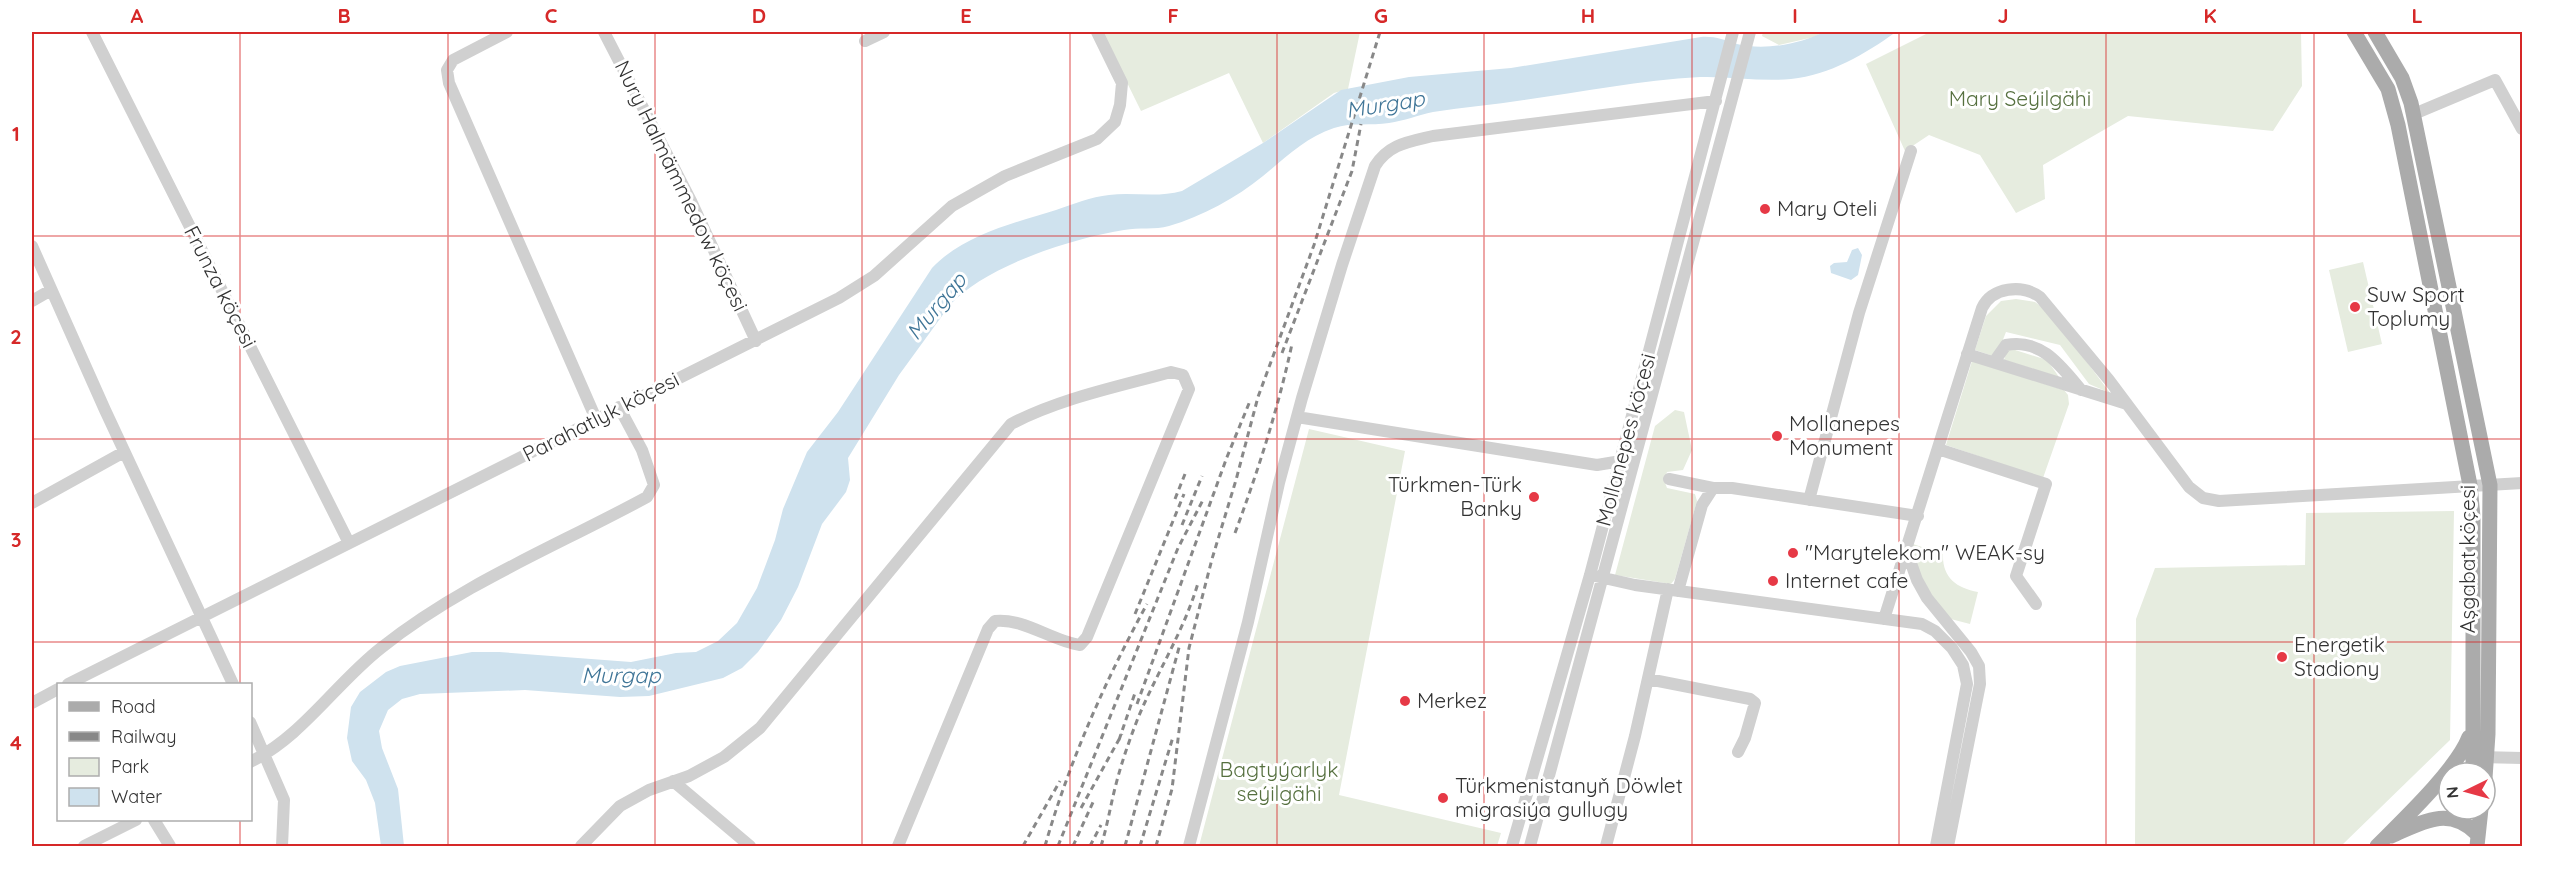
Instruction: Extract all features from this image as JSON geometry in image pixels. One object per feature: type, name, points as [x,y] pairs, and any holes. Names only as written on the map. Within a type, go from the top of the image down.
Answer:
[{"type":"main road","name":"Aşgabat köçesi","points":[[2354,32],[2388,89],[2398,125],[2470,485],[2473,517],[2471,732],[2474,761]]},
{"type":"main road","name":"Aşgabat köçesi","points":[[2375,32],[2402,78],[2414,114],[2490,485],[2488,734],[2476,761]]},
{"type":"main road","points":[[2381,842],[2457,761],[2471,732]]},
{"type":"main road","points":[[2415,806],[2437,790]]},
{"type":"main road","points":[[2381,842],[2430,818],[2461,821],[2476,842]]},
{"type":"main road","points":[[2475,821],[2476,842]]},
{"type":"main road","points":[[2476,842],[2479,821]]},
{"type":"street","name":"Frunza köçesi","points":[[92,32],[348,543]]},
{"type":"street","name":"Nury Halmämmedow köçesi","points":[[604,32],[710,241],[756,341]]},
{"type":"street","points":[[865,41],[884,32]]},
{"type":"street","name":"Parahatlyk köçesi","points":[[70,683],[839,298],[874,276],[952,206],[1005,176],[1097,139],[1115,122],[1120,105],[1122,83],[1097,32]]},
{"type":"street","name":"Mollanepes köçesi","points":[[1530,846],[1596,576],[1621,461],[1733,32]]},
{"type":"street","name":"Mollanepes köçesi","points":[[1512,846],[1596,576],[1750,32]]},
{"type":"street","points":[[500,33],[453,60],[447,70],[449,83],[596,419]]},
{"type":"street","points":[[2414,114],[2495,80],[2523,129]]},
{"type":"street","points":[[1189,846],[1248,622],[1279,483],[1314,354],[1375,166],[1382,156],[1393,147],[1433,136],[1716,101]]},
{"type":"street","points":[[1809,500],[1859,313],[1911,151]]},
{"type":"street","points":[[32,246],[124,452],[233,683]]},
{"type":"street","points":[[32,302],[51,290]]},
{"type":"street","points":[[1884,619],[1900,563],[1907,552],[1982,308],[1989,298],[2005,290],[2034,293],[2040,297],[2127,404],[2189,487],[2204,498],[2219,501],[2523,483]]},
{"type":"street","points":[[1994,362],[2006,345],[2021,343],[2047,352],[2081,390]]},
{"type":"street","points":[[1967,354],[2127,404]]},
{"type":"street","points":[[581,846],[620,806],[649,789],[674,781],[724,758],[760,728],[1011,424],[1033,412],[1072,399],[1171,372],[1184,375],[1189,389],[1087,637],[1080,645],[1068,643],[1006,620],[995,621],[988,629],[898,846]]},
{"type":"street","points":[[252,761],[266,755],[380,648],[418,621],[510,565],[647,497],[654,485],[642,450],[619,407]]},
{"type":"street","points":[[1298,417],[1597,465],[1621,461]]},
{"type":"street","points":[[1938,449],[2046,484],[2016,576],[2036,604]]},
{"type":"street","points":[[32,503],[124,452]]},
{"type":"street","points":[[1669,479],[1713,488],[1732,488],[1918,516]]},
{"type":"street","points":[[1606,846],[1673,590],[1702,505],[1713,488]]},
{"type":"street","points":[[1907,552],[1917,580],[1927,598],[1971,652],[1979,666],[1980,684],[1948,846]]},
{"type":"street","points":[[1596,576],[1673,590],[1922,624],[1935,631],[1963,665],[1966,684],[1936,846]]},
{"type":"street","points":[[1648,679],[1750,699],[1755,704],[1745,738],[1738,752]]},
{"type":"street","points":[[32,703],[57,690]]},
{"type":"street","points":[[252,726],[284,800],[282,846]]},
{"type":"street","points":[[2497,762],[2523,758]]},
{"type":"street","points":[[674,781],[750,846]]},
{"type":"street","points":[[84,846],[132,821]]},
{"type":"street","points":[[155,821],[170,846]]},
{"type":"green space","points":[[1102,32],[1360,32],[1348,89],[1334,93],[1263,143],[1229,73],[1141,111]]},
{"type":"green space","points":[[1763,32],[1824,32],[1814,37],[1779,45],[1762,36]]},
{"type":"green space","name":"Mary Seýilgähi","points":[[1930,32],[2301,32],[2302,86],[2273,131],[2128,116],[2043,165],[2045,199],[2016,213],[1980,155],[1929,135],[1905,151],[1866,64]]},
{"type":"green space","name":"Suw Sport Toplumy","points":[[2363,262],[2382,344],[2348,352],[2329,270]]},
{"type":"green space","points":[[2016,299],[2035,302],[2051,314],[2110,393],[2089,384],[2060,345],[2006,332],[1996,357],[1975,350],[1986,316],[2001,301]]},
{"type":"green space","points":[[2012,349],[2047,360],[2059,377],[2004,360],[2007,350]]},
{"type":"green space","points":[[1972,361],[2064,390],[2068,395],[2069,404],[2043,478],[1946,445]]},
{"type":"green space","points":[[1675,410],[1684,412],[1692,450],[1683,470],[1667,472],[1664,480],[1667,488],[1695,494],[1697,501],[1675,579],[1671,584],[1615,575],[1655,426]]},
{"type":"green space","name":"Bagtyýarlyk seýilgähi","points":[[1309,429],[1405,451],[1339,795],[1501,833],[1497,846],[1199,846]]},
{"type":"green space","points":[[2454,511],[2450,740],[2341,846],[2135,846],[2136,619],[2155,568],[2305,565],[2306,513]]},
{"type":"green space","points":[[1910,543],[1943,554],[1945,569],[1952,580],[1963,588],[1978,592],[1970,624],[1943,617],[1927,598]]},
{"type":"water","name":"Murgap","points":[[1824,32],[1896,32],[1846,62],[1805,77],[1768,80],[1700,77],[1656,81],[1433,112],[1389,123],[1334,128],[1305,142],[1242,192],[1194,217],[1164,227],[1130,229],[1103,234],[1056,247],[1007,266],[985,278],[965,291],[950,305],[899,375],[848,458],[850,480],[846,492],[822,524],[798,587],[781,620],[758,652],[742,668],[723,678],[649,696],[620,697],[525,690],[420,694],[402,699],[388,710],[379,731],[382,748],[398,789],[404,846],[381,846],[375,803],[366,780],[352,761],[347,738],[351,707],[360,692],[386,672],[400,666],[472,652],[631,662],[676,653],[696,652],[718,641],[737,623],[757,588],[775,540],[783,509],[807,452],[838,412],[932,268],[959,247],[1006,225],[1096,197],[1182,191],[1263,143],[1341,90],[1409,77],[1511,68],[1701,37],[1759,47],[1793,43]]},
{"type":"water","points":[[1858,248],[1862,255],[1858,275],[1851,280],[1831,273],[1830,266],[1834,263],[1847,262],[1852,250]]},
{"type":"railway","points":[[1156,846],[1172,789],[1189,648],[1212,559],[1258,397],[1314,245],[1380,32]]},
{"type":"railway","points":[[1282,353],[1352,171],[1361,124]]},
{"type":"railway","points":[[1235,533],[1267,440],[1292,344]]},
{"type":"railway","points":[[1137,704],[1227,457],[1250,401]]},
{"type":"railway","points":[[1175,499],[1185,474]]},
{"type":"railway","points":[[1182,525],[1202,476]]},
{"type":"railway","points":[[1135,614],[1184,494]]},
{"type":"railway","points":[[1058,846],[1178,548],[1204,498]]},
{"type":"railway","points":[[1101,846],[1117,779],[1131,735],[1178,635],[1198,583]]},
{"type":"railway","points":[[1045,846],[1065,784],[1089,722],[1147,604]]},
{"type":"railway","points":[[1125,846],[1180,644]]},
{"type":"railway","points":[[1119,740],[1135,693]]},
{"type":"railway","points":[[1081,808],[1122,734]]},
{"type":"railway","points":[[1140,846],[1173,737]]},
{"type":"railway","points":[[1023,846],[1060,781]]},
{"type":"railway","points":[[1073,846],[1094,800]]},
{"type":"railway","points":[[1090,846],[1101,825]]},
{"type":"place","name":"Mary Oteli","points":[[1765,209]]},
{"type":"place","name":"Suw Sport Toplumy","points":[[2355,307]]},
{"type":"place","name":"Mollanepes Monument","points":[[1777,436]]},
{"type":"place","name":"Türkmen-Türk Banky","points":[[1534,497]]},
{"type":"place","name":"\"Marytelekom\" WEAK-sy","points":[[1793,553]]},
{"type":"place","name":"Internet cafe","points":[[1773,581]]},
{"type":"place","name":"Energetik Stadiony","points":[[2282,657]]},
{"type":"place","name":"Merkez","points":[[1405,701]]},
{"type":"place","name":"Türkmenistanyň Döwlet migrasiýa gullugy","points":[[1443,798]]}]
